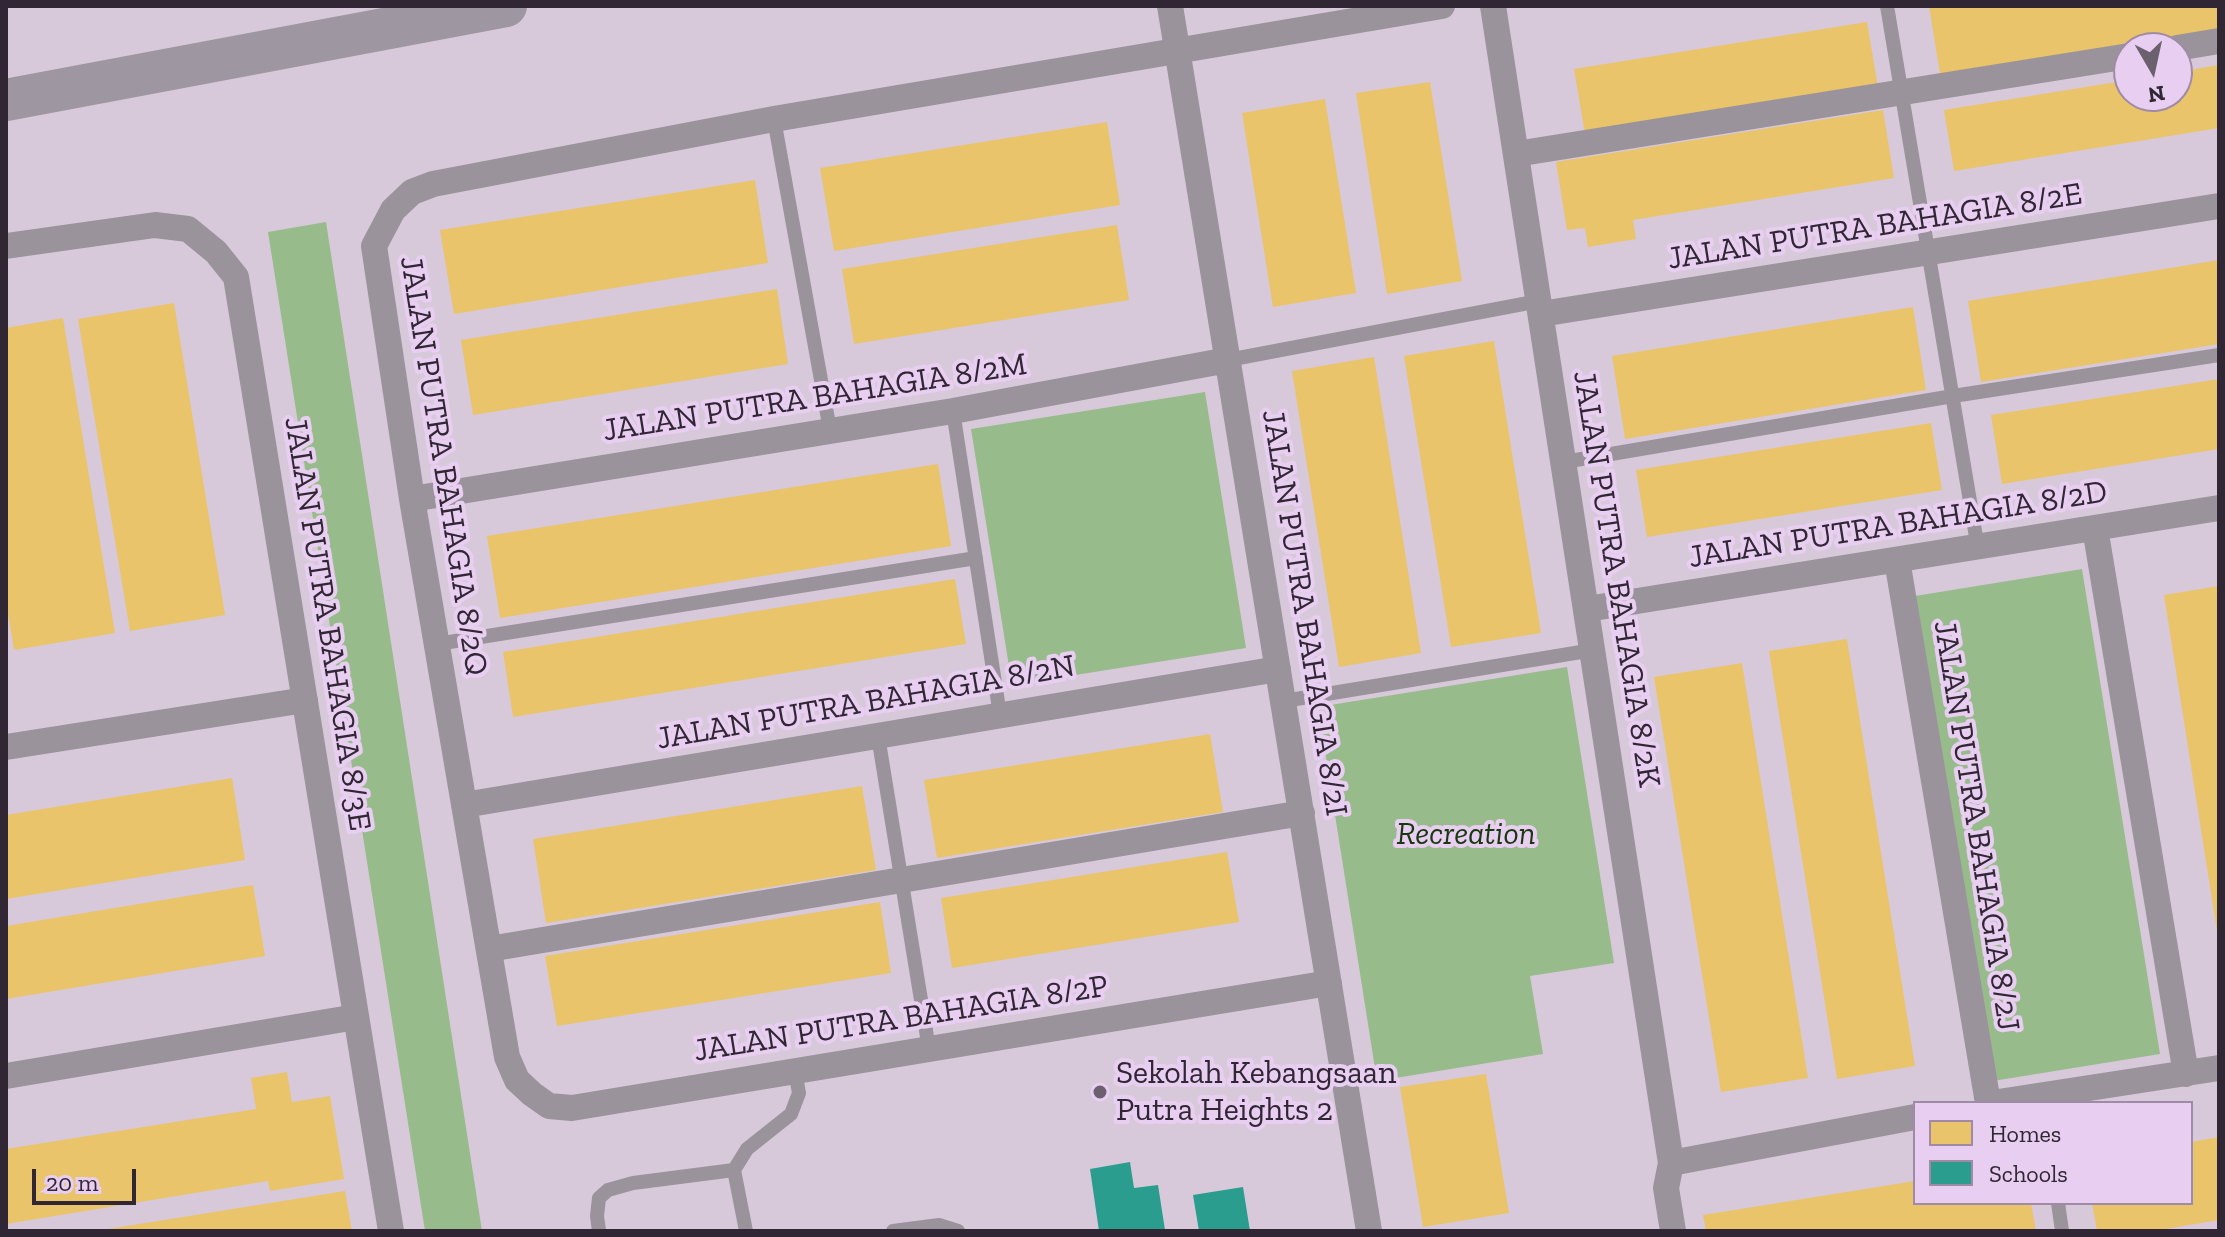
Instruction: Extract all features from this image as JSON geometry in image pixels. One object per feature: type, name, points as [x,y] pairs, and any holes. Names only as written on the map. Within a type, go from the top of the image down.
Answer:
[{"type":"main road","points":[[6,100],[442,13],[506,6]]},
{"type":"main road","points":[[6,82],[110,81]]},
{"type":"street","name":"JALAN PUTRA BAHAGIA 8/2I","points":[[1170,6],[1369,1231]]},
{"type":"street","name":"JALAN PUTRA BAHAGIA 8/2Q","points":[[507,1057],[412,499],[374,246],[393,210],[412,192],[433,184],[774,119],[1442,6]]},
{"type":"street","name":"JALAN PUTRA BAHAGIA 8/2K","points":[[1493,6],[1671,1163],[1666,1188],[1673,1231]]},
{"type":"street","points":[[2193,45],[2219,41]]},
{"type":"street","points":[[1516,154],[2113,59]]},
{"type":"street","name":"JALAN PUTRA BAHAGIA 8/2E","points":[[1540,308],[1929,253],[2219,206]]},
{"type":"street","name":"JALAN PUTRA BAHAGIA 8/3E","points":[[6,246],[155,225],[188,229],[216,252],[236,277],[391,1231]]},
{"type":"street","name":"JALAN PUTRA BAHAGIA 8/2M","points":[[412,499],[953,411],[1228,360]]},
{"type":"street","name":"JALAN PUTRA BAHAGIA 8/2D","points":[[1587,609],[1978,549],[2219,508]]},
{"type":"street","points":[[2095,528],[2186,1074]]},
{"type":"street","name":"JALAN PUTRA BAHAGIA 8/2J","points":[[1897,560],[1990,1101]]},
{"type":"street","name":"JALAN PUTRA BAHAGIA 8/2N","points":[[464,805],[1278,669]]},
{"type":"street","points":[[6,747],[305,700]]},
{"type":"street","points":[[489,949],[1302,813]]},
{"type":"street","name":"JALAN PUTRA BAHAGIA 8/2P","points":[[507,1057],[517,1080],[532,1094],[549,1106],[572,1108],[1329,983]]},
{"type":"street","points":[[6,1076],[356,1017]]},
{"type":"street","points":[[2016,1101],[2219,1068]]},
{"type":"street","points":[[1671,1163],[1913,1117]]},
{"type":"lane","points":[[1887,6],[1978,549]]},
{"type":"lane","points":[[774,119],[830,430]]},
{"type":"lane","points":[[1228,360],[1540,308]]},
{"type":"lane","points":[[1564,462],[1953,396],[2219,355]]},
{"type":"lane","points":[[953,411],[1000,715]]},
{"type":"lane","points":[[437,644],[976,558]]},
{"type":"lane","points":[[1284,701],[1593,650]]},
{"type":"lane","points":[[878,736],[929,1049]]},
{"type":"lane","points":[[746,1231],[734,1170],[747,1149],[791,1114],[799,1093],[795,1071]]},
{"type":"lane","points":[[599,1231],[599,1198],[608,1190],[633,1183],[734,1170]]},
{"type":"lane","points":[[2058,1205],[2062,1231]]},
{"type":"lane","points":[[893,1231],[939,1225],[958,1231]]},
{"type":"green space","points":[[326,222],[482,1231],[425,1231],[268,232]]},
{"type":"green space","points":[[1205,392],[1246,648],[1012,685],[971,429]]},
{"type":"green space","points":[[2082,569],[2160,1054],[1993,1081],[1915,596]]},
{"type":"green space","name":"Recreation","points":[[1567,667],[1614,963],[1530,976],[1543,1054],[1377,1081],[1318,707]]},
{"type":"building: Homes","points":[[1929,6],[2218,6],[2219,29],[2193,33],[2113,32],[2113,46],[1940,74]]},
{"type":"building: Homes","points":[[1867,22],[1878,87],[1585,134],[1574,69]]},
{"type":"building: Homes","points":[[2219,65],[2219,128],[1954,171],[1944,110],[2113,83],[2113,112],[2193,112],[2193,69]]},
{"type":"building: Homes","points":[[1430,82],[1462,281],[1387,294],[1356,93]]},
{"type":"building: Homes","points":[[1325,99],[1356,293],[1273,307],[1242,113]]},
{"type":"building: Homes","points":[[1883,110],[1894,178],[1633,220],[1636,239],[1588,247],[1585,228],[1567,230],[1556,162]]},
{"type":"building: Homes","points":[[1107,122],[1120,205],[834,251],[820,168]]},
{"type":"building: Homes","points":[[755,180],[768,263],[454,314],[440,230]]},
{"type":"building: Homes","points":[[1117,225],[1129,300],[854,344],[842,269]]},
{"type":"building: Homes","points":[[2219,260],[2219,344],[1981,382],[1968,301]]},
{"type":"building: Homes","points":[[777,289],[788,364],[473,415],[461,340]]},
{"type":"building: Homes","points":[[174,303],[225,615],[130,631],[78,319]]},
{"type":"building: Homes","points":[[1913,307],[1926,390],[1625,439],[1612,356]]},
{"type":"building: Homes","points":[[63,318],[115,633],[14,650],[6,601],[6,328]]},
{"type":"building: Homes","points":[[1494,341],[1541,633],[1451,647],[1404,356]]},
{"type":"building: Homes","points":[[1374,357],[1421,653],[1339,667],[1292,371]]},
{"type":"building: Homes","points":[[2219,379],[2219,449],[2002,484],[1991,415]]},
{"type":"building: Homes","points":[[1931,423],[1942,490],[1647,537],[1636,470]]},
{"type":"building: Homes","points":[[938,464],[951,546],[500,618],[487,536]]},
{"type":"building: Homes","points":[[955,579],[966,644],[513,717],[503,652]]},
{"type":"building: Homes","points":[[2219,586],[2219,930],[2217,931],[2164,595]]},
{"type":"building: Homes","points":[[1847,639],[1915,1066],[1837,1079],[1769,651]]},
{"type":"building: Homes","points":[[1742,663],[1808,1078],[1721,1092],[1654,677]]},
{"type":"building: Homes","points":[[1210,734],[1223,812],[937,858],[924,780]]},
{"type":"building: Homes","points":[[232,778],[245,860],[6,899],[6,815]]},
{"type":"building: Homes","points":[[862,786],[876,870],[546,923],[533,839]]},
{"type":"building: Homes","points":[[1227,852],[1239,922],[952,968],[941,898]]},
{"type":"building: Homes","points":[[253,885],[265,956],[6,999],[6,926]]},
{"type":"building: Homes","points":[[880,902],[891,973],[557,1026],[545,956]]},
{"type":"building: Homes","points":[[287,1072],[292,1102],[330,1096],[344,1179],[270,1191],[268,1181],[6,1224],[6,1149],[256,1109],[251,1078]]},
{"type":"building: Homes","points":[[1486,1074],[1509,1213],[1423,1227],[1400,1087]]},
{"type":"building: Homes","points":[[2219,1137],[2219,1220],[2153,1231],[2097,1231],[2092,1205],[2193,1205],[2193,1142]]},
{"type":"building: Homes","points":[[1913,1181],[1913,1205],[2031,1205],[2036,1231],[1706,1231],[1703,1215]]},
{"type":"building: Homes","points":[[345,1191],[352,1231],[108,1231],[108,1229]]},
{"type":"building: Schools","points":[[1130,1162],[1134,1188],[1158,1185],[1165,1230],[1099,1231],[1090,1169]]},
{"type":"building: Schools","points":[[1243,1187],[1250,1231],[1199,1231],[1193,1195]]},
{"type":"place","name":"Sekolah Kebangsaan Putra Heights 2","points":[[1100,1092]]}]
